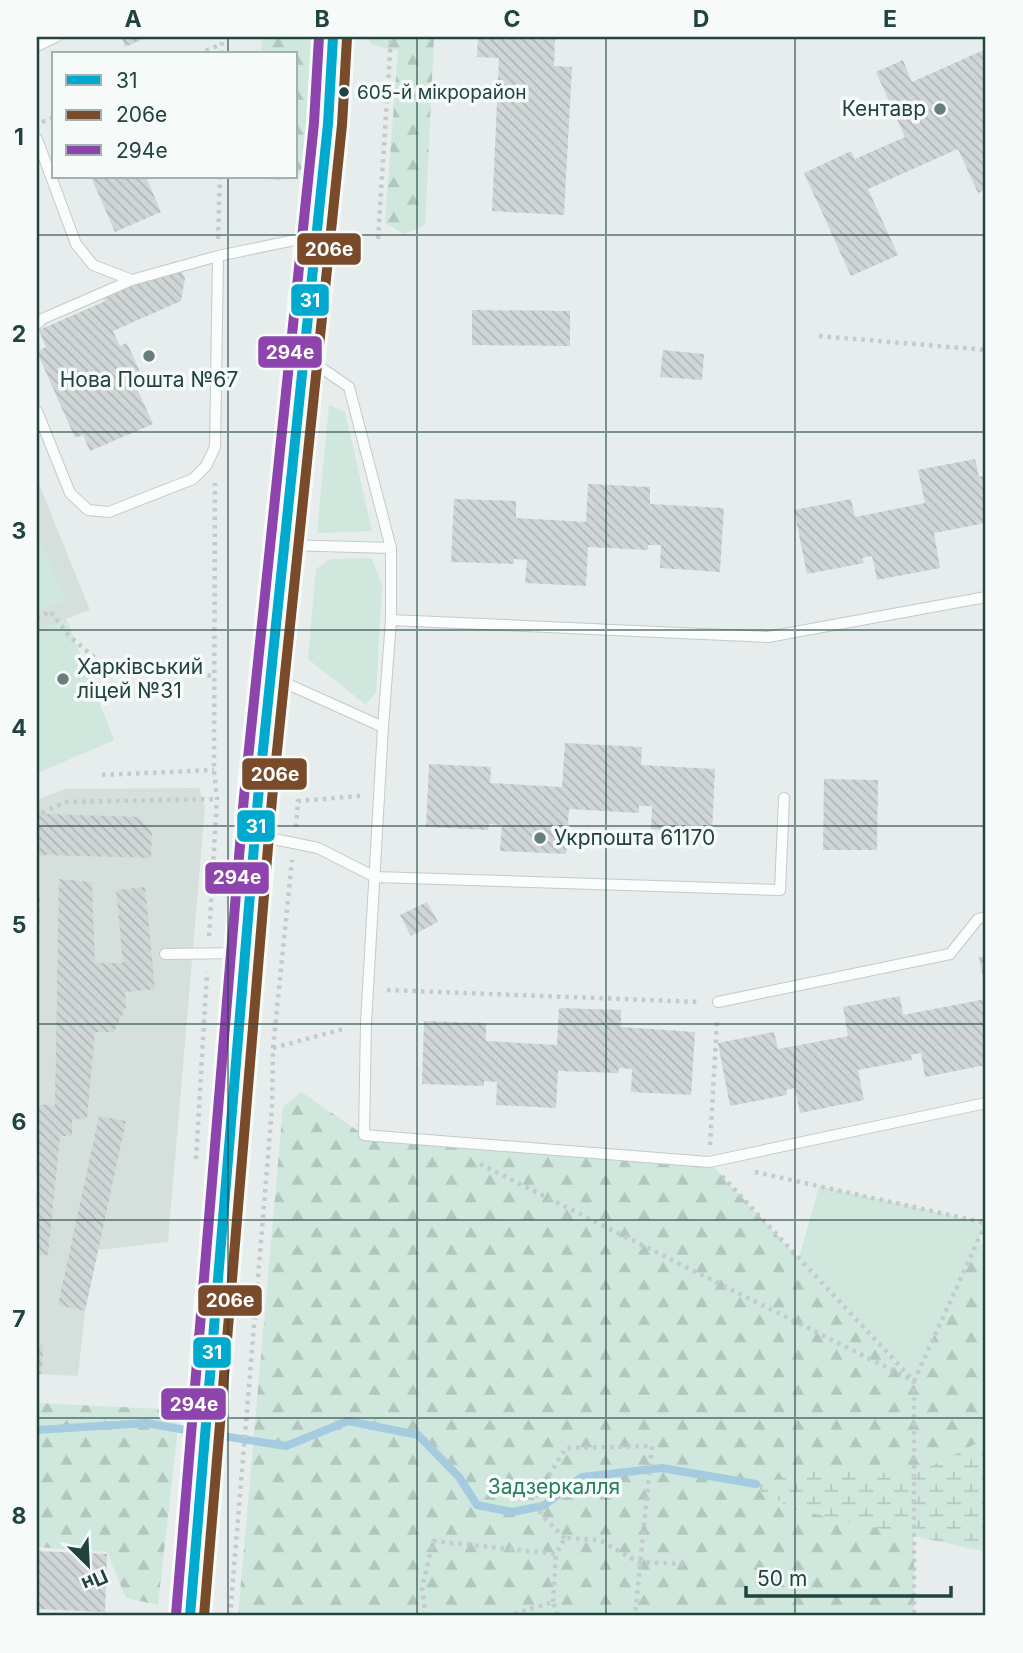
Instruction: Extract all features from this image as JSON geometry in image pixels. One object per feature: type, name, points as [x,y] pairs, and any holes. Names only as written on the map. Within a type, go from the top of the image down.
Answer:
[{"type":"main road","points":[[190,1616],[270,676],[328,124],[333,37]]},
{"type":"lane","points":[[37,46],[56,37]]},
{"type":"lane","points":[[37,139],[52,177]]},
{"type":"lane","points":[[52,178],[76,244],[93,265],[132,280]]},
{"type":"lane","points":[[37,324],[42,318],[132,280],[218,256],[316,235]]},
{"type":"lane","points":[[37,411],[70,493],[88,510],[109,512],[192,479],[206,466],[215,447],[218,256]]},
{"type":"lane","points":[[304,356],[349,387],[391,548],[391,620],[366,1023],[364,1135],[709,1162],[986,1103]]},
{"type":"lane","points":[[283,545],[391,548]]},
{"type":"lane","points":[[391,620],[768,637],[986,597]]},
{"type":"lane","points":[[270,676],[383,727]]},
{"type":"lane","points":[[256,835],[318,848],[376,877],[780,890],[784,799]]},
{"type":"lane","points":[[718,1002],[950,954],[978,919],[986,917]]},
{"type":"lane","points":[[165,954],[246,953]]},
{"type":"path","points":[[222,37],[222,52]]},
{"type":"path","points":[[378,239],[391,37]]},
{"type":"path","points":[[203,52],[222,44]]},
{"type":"path","points":[[218,256],[219,178]]},
{"type":"path","points":[[819,336],[986,350]]},
{"type":"path","points":[[200,1101],[217,799],[214,770],[215,447]]},
{"type":"path","points":[[37,619],[50,611],[69,636],[100,662],[214,676]]},
{"type":"path","points":[[102,775],[214,770]]},
{"type":"path","points":[[230,1616],[272,1108],[273,1048],[298,801],[379,795]]},
{"type":"path","points":[[42,813],[65,802],[217,799]]},
{"type":"path","points":[[369,989],[718,1002],[709,1162],[914,1381]]},
{"type":"path","points":[[273,1048],[366,1023]]},
{"type":"path","points":[[435,1142],[914,1381]]},
{"type":"path","points":[[709,1162],[986,1223],[914,1381],[914,1616]]},
{"type":"path","points":[[635,1616],[638,1562],[652,1446],[566,1448],[537,1494],[541,1515],[565,1538],[600,1540],[638,1562],[684,1564]]},
{"type":"path","points":[[558,1616],[553,1602],[556,1554],[565,1538]]},
{"type":"path","points":[[426,1616],[422,1589],[433,1541],[556,1554]]},
{"type":"path","points":[[506,1616],[553,1602]]},
{"type":"shaded area","name":"Харківський ліцей №31","points":[[37,479],[90,610],[66,619],[114,740],[37,773]]},
{"type":"shaded area","points":[[199,788],[205,807],[168,1242],[98,1250],[85,1311],[78,1376],[37,1374],[37,800],[64,789]]},
{"type":"green space","points":[[262,37],[313,37],[308,164],[298,176],[298,52],[261,52]]},
{"type":"green space","points":[[367,37],[434,37],[425,225],[404,234],[385,223],[398,51],[372,45]]},
{"type":"green space","points":[[269,178],[296,178],[295,179]]},
{"type":"green space","points":[[329,405],[345,412],[372,531],[317,533]]},
{"type":"green space","points":[[37,531],[65,600],[37,612]]},
{"type":"green space","points":[[371,558],[382,584],[376,693],[365,704],[308,659],[316,569],[330,559]]},
{"type":"green space","name":"Харківський ліцей №31","points":[[66,619],[114,740],[37,773],[37,630]]},
{"type":"green space","name":"Задзеркалля","points":[[301,1092],[364,1135],[709,1162],[913,1381],[977,1243],[986,1243],[986,1439],[914,1474],[914,1616],[238,1616],[283,1107]]},
{"type":"green space","points":[[819,1186],[986,1223],[914,1381],[799,1258]]},
{"type":"green space","points":[[37,1403],[180,1410],[158,1605],[126,1598],[107,1552],[37,1547]]},
{"type":"green space","points":[[986,1439],[986,1552],[797,1510],[762,1492],[756,1484],[816,1470],[914,1474]]},
{"type":"building","points":[[121,37],[148,37],[125,47]]},
{"type":"building","points":[[478,37],[555,37],[554,66],[572,67],[564,215],[492,211],[499,58],[477,57]]},
{"type":"building","name":"Кентавр","points":[[986,49],[986,190],[978,193],[958,149],[868,189],[898,255],[851,276],[804,173],[851,151],[855,159],[905,137],[876,72],[903,60],[912,82]]},
{"type":"building","points":[[91,178],[146,178],[161,212],[115,232]]},
{"type":"building","points":[[176,261],[185,278],[181,301],[113,331],[120,346],[127,343],[144,381],[135,384],[153,424],[90,451],[83,435],[75,438],[37,352],[46,347],[39,330],[105,301],[102,296]]},
{"type":"building","points":[[472,310],[570,311],[570,346],[472,345]]},
{"type":"building","points":[[663,350],[704,354],[702,380],[660,377]]},
{"type":"building","points":[[975,459],[979,477],[986,475],[986,523],[934,533],[940,568],[877,580],[872,556],[862,558],[864,563],[807,574],[794,510],[851,499],[855,517],[925,503],[918,470]]},
{"type":"building","points":[[588,484],[650,487],[650,504],[724,508],[720,572],[660,568],[661,545],[648,545],[648,550],[588,547],[586,586],[525,583],[527,560],[514,559],[514,564],[451,562],[454,499],[516,501],[516,518],[586,522]]},
{"type":"building","points":[[565,743],[642,747],[641,765],[715,769],[712,833],[651,829],[652,806],[639,806],[639,813],[569,809],[566,854],[500,851],[502,825],[489,824],[488,830],[426,827],[429,764],[491,767],[490,783],[562,787]]},
{"type":"building","points":[[824,779],[878,780],[877,850],[823,850]]},
{"type":"building","points":[[39,809],[47,814],[140,817],[152,833],[151,858],[46,855],[37,858]]},
{"type":"building","points":[[59,879],[92,882],[95,963],[123,963],[116,890],[145,887],[155,989],[125,992],[126,1007],[114,1032],[95,1032],[87,1119],[72,1119],[72,1136],[60,1136],[48,1255],[37,1255],[37,1104],[55,1106]]},
{"type":"building","points":[[40,895],[39,1002],[37,1002],[37,896]]},
{"type":"building","points":[[427,902],[438,922],[411,936],[400,915]]},
{"type":"building","points":[[986,956],[986,989],[985,989],[979,957]]},
{"type":"building","points":[[900,996],[903,1015],[986,999],[986,1065],[925,1077],[921,1053],[911,1055],[912,1060],[858,1070],[864,1100],[800,1113],[795,1088],[786,1090],[787,1095],[730,1106],[718,1043],[774,1032],[778,1049],[848,1036],[843,1007]]},
{"type":"building","points":[[559,1008],[621,1010],[621,1027],[695,1032],[691,1095],[631,1092],[632,1069],[619,1068],[618,1073],[558,1071],[556,1108],[496,1105],[497,1082],[484,1081],[484,1086],[422,1084],[424,1021],[486,1023],[486,1041],[557,1045]]},
{"type":"building","points":[[99,1116],[126,1121],[85,1311],[58,1305]]},
{"type":"building","points":[[37,1345],[43,1345],[42,1374],[37,1374]]},
{"type":"building","points":[[37,1551],[107,1554],[105,1612],[37,1609]]},
{"type":"waterway","points":[[210,1434],[286,1446],[348,1421],[418,1435],[459,1477],[477,1505],[512,1512],[543,1506],[582,1477],[662,1468],[756,1484]]},
{"type":"waterway","points":[[37,1430],[146,1423],[197,1432]]},
{"type":"transit line","name":"294е","points":[[176,1615],[244,797],[314,123],[319,37]]},
{"type":"transit line","name":"31","points":[[190,1616],[258,798],[328,124],[333,37]]},
{"type":"transit line","name":"206е","points":[[204,1616],[272,799],[342,125],[347,38]]},
{"type":"place","name":"605-й мікрорайон","points":[[344,92]]},
{"type":"place","name":"Кентавр","points":[[940,109]]},
{"type":"place","name":"Нова Пошта №67","points":[[149,356]]},
{"type":"place","name":"Харківський ліцей №31","points":[[63,679]]},
{"type":"place","name":"Укрпошта 61170","points":[[540,838]]}]
